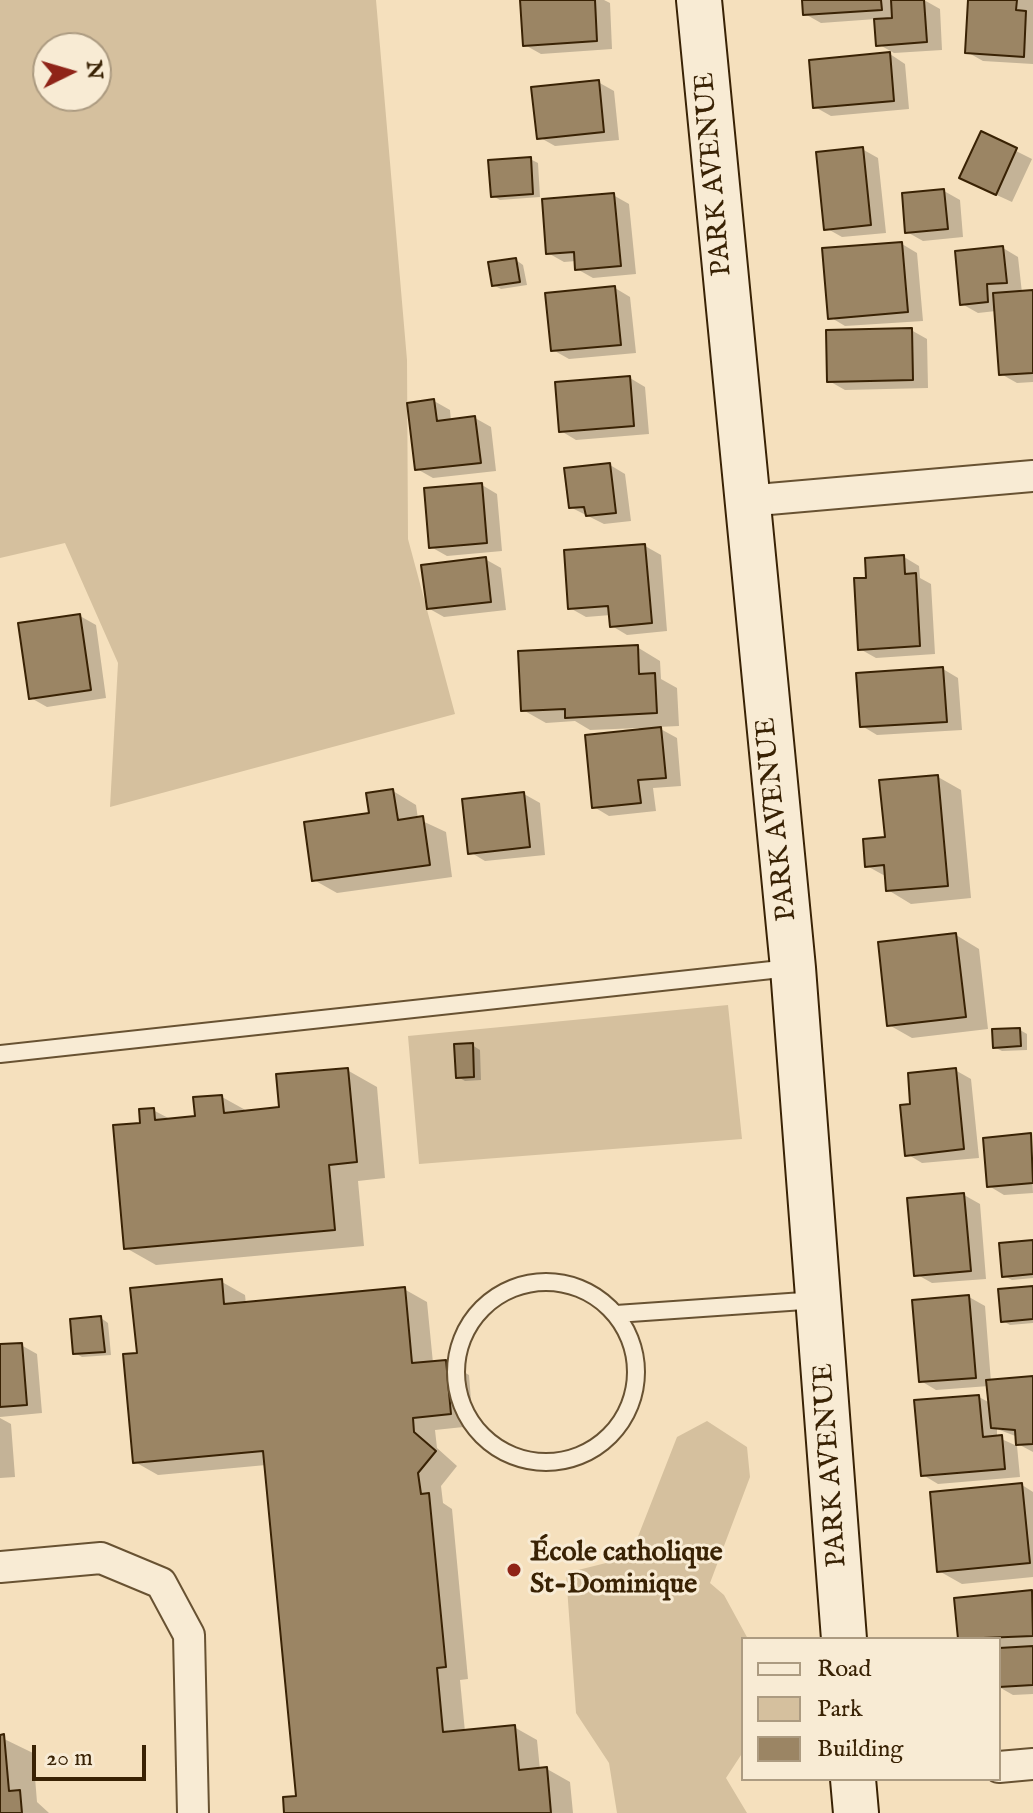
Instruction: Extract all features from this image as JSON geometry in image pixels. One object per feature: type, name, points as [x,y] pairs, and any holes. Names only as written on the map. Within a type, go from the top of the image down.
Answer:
[{"type":"street","name":"PARK AVENUE","points":[[699,0],[793,968],[844,1637]]},
{"type":"street","points":[[746,501],[1033,476]]},
{"type":"street","points":[[0,1567],[101,1558],[161,1583],[189,1635],[193,1813]]},
{"type":"street","points":[[1001,1767],[1033,1764]]},
{"type":"lane","points":[[0,1054],[793,968]]},
{"type":"lane","points":[[616,1314],[631,1340],[637,1369],[633,1398],[621,1424],[600,1445],[574,1459],[545,1463],[517,1458],[491,1445],[471,1424],[458,1395],[455,1364],[463,1335],[481,1309],[505,1290],[535,1281],[566,1283],[595,1295],[616,1314],[820,1299]]},
{"type":"green space","points":[[0,0],[376,0],[407,360],[408,539],[455,714],[110,807],[118,663],[65,543],[0,558]]},
{"type":"green space","points":[[728,1005],[742,1139],[419,1164],[408,1036]]},
{"type":"green space","points":[[707,1421],[747,1447],[750,1477],[710,1583],[724,1595],[747,1637],[741,1637],[741,1755],[726,1778],[747,1813],[617,1813],[609,1763],[576,1713],[566,1573],[630,1557],[677,1437]]},
{"type":"building","points":[[520,0],[595,0],[597,41],[523,46]]},
{"type":"building","points":[[802,0],[881,0],[882,10],[803,15]]},
{"type":"building","points":[[891,0],[924,0],[927,42],[876,46],[874,19],[892,18]]},
{"type":"building","points":[[968,0],[1017,0],[1016,10],[1026,11],[1024,57],[965,53]]},
{"type":"building","points":[[890,52],[894,101],[813,108],[809,60]]},
{"type":"building","points":[[599,80],[604,132],[537,139],[531,87]]},
{"type":"building","points":[[981,131],[1017,148],[996,195],[959,178]]},
{"type":"building","points":[[863,147],[871,225],[824,230],[816,152]]},
{"type":"building","points":[[531,157],[533,194],[491,197],[488,160]]},
{"type":"building","points":[[944,189],[948,229],[905,233],[902,193]]},
{"type":"building","points":[[614,193],[621,266],[575,270],[574,252],[546,254],[542,199]]},
{"type":"building","points":[[902,242],[908,312],[828,319],[822,248]]},
{"type":"building","points":[[1003,246],[1007,283],[987,284],[988,302],[960,305],[955,251]]},
{"type":"building","points":[[516,258],[520,282],[492,286],[488,262]]},
{"type":"building","points":[[615,286],[621,345],[551,351],[545,293]]},
{"type":"building","points":[[1033,290],[1033,373],[999,375],[993,293]]},
{"type":"building","points":[[912,328],[913,380],[827,382],[826,330]]},
{"type":"building","points":[[630,376],[634,426],[559,432],[555,382]]},
{"type":"building","points":[[434,399],[437,421],[475,416],[481,463],[415,470],[407,403]]},
{"type":"building","points":[[610,463],[616,513],[586,516],[584,507],[569,508],[564,468]]},
{"type":"building","points":[[482,483],[487,543],[429,548],[424,488]]},
{"type":"building","points":[[645,544],[652,623],[610,627],[608,606],[568,609],[564,550]]},
{"type":"building","points":[[904,555],[905,574],[916,573],[920,646],[858,650],[854,578],[866,578],[865,558]]},
{"type":"building","points":[[486,557],[491,602],[427,609],[421,565]]},
{"type":"building","points":[[80,614],[91,690],[29,699],[18,623]]},
{"type":"building","points":[[638,645],[639,674],[655,673],[657,713],[565,718],[565,709],[521,711],[518,651]]},
{"type":"building","points":[[943,667],[947,722],[860,727],[856,673]]},
{"type":"building","points":[[661,727],[666,778],[638,780],[641,803],[592,808],[585,735]]},
{"type":"building","points":[[938,775],[948,886],[886,891],[884,865],[865,867],[863,839],[885,837],[879,780]]},
{"type":"building","points":[[393,789],[398,820],[423,816],[430,865],[312,881],[304,822],[369,813],[366,793]]},
{"type":"building","points":[[524,792],[530,847],[468,854],[462,799]]},
{"type":"building","points":[[956,933],[966,1017],[887,1026],[878,942]]},
{"type":"building","points":[[1020,1028],[1021,1046],[993,1048],[992,1029]]},
{"type":"building","points":[[473,1043],[474,1077],[456,1078],[454,1044]]},
{"type":"building","points":[[348,1068],[357,1162],[329,1165],[335,1230],[124,1249],[113,1125],[140,1123],[139,1109],[154,1108],[155,1120],[195,1116],[193,1097],[222,1095],[224,1113],[279,1107],[276,1074]]},
{"type":"building","points":[[956,1068],[964,1149],[905,1156],[900,1105],[910,1104],[908,1073]]},
{"type":"building","points":[[1031,1133],[1033,1183],[987,1187],[983,1138]]},
{"type":"building","points":[[964,1193],[971,1271],[914,1276],[907,1198]]},
{"type":"building","points":[[1033,1240],[1033,1274],[1002,1277],[999,1243]]},
{"type":"building","points":[[222,1279],[224,1304],[405,1287],[412,1363],[446,1360],[451,1414],[413,1418],[414,1432],[436,1451],[418,1473],[421,1494],[429,1493],[446,1667],[437,1668],[443,1732],[515,1725],[519,1770],[547,1767],[551,1813],[284,1813],[283,1797],[296,1796],[263,1451],[133,1463],[123,1354],[137,1353],[130,1288]]},
{"type":"building","points":[[1033,1286],[1033,1319],[1001,1322],[998,1289]]},
{"type":"building","points":[[969,1295],[976,1378],[919,1382],[912,1300]]},
{"type":"building","points":[[101,1316],[105,1352],[73,1354],[70,1319]]},
{"type":"building","points":[[22,1343],[27,1405],[0,1407],[0,1344]]},
{"type":"building","points":[[1033,1376],[1033,1444],[1016,1445],[1015,1430],[991,1428],[986,1380]]},
{"type":"building","points":[[979,1395],[983,1437],[1002,1435],[1005,1469],[921,1476],[914,1400]]},
{"type":"building","points":[[1022,1483],[1030,1563],[937,1572],[930,1492]]},
{"type":"building","points":[[1032,1590],[1033,1636],[958,1637],[954,1598]]},
{"type":"building","points":[[1033,1646],[1033,1685],[1001,1687],[1001,1648]]},
{"type":"building","points":[[4,1734],[9,1791],[20,1790],[22,1813],[0,1813],[0,1735]]},
{"type":"place","name":"École catholique St-Dominique","points":[[514,1570]]}]
